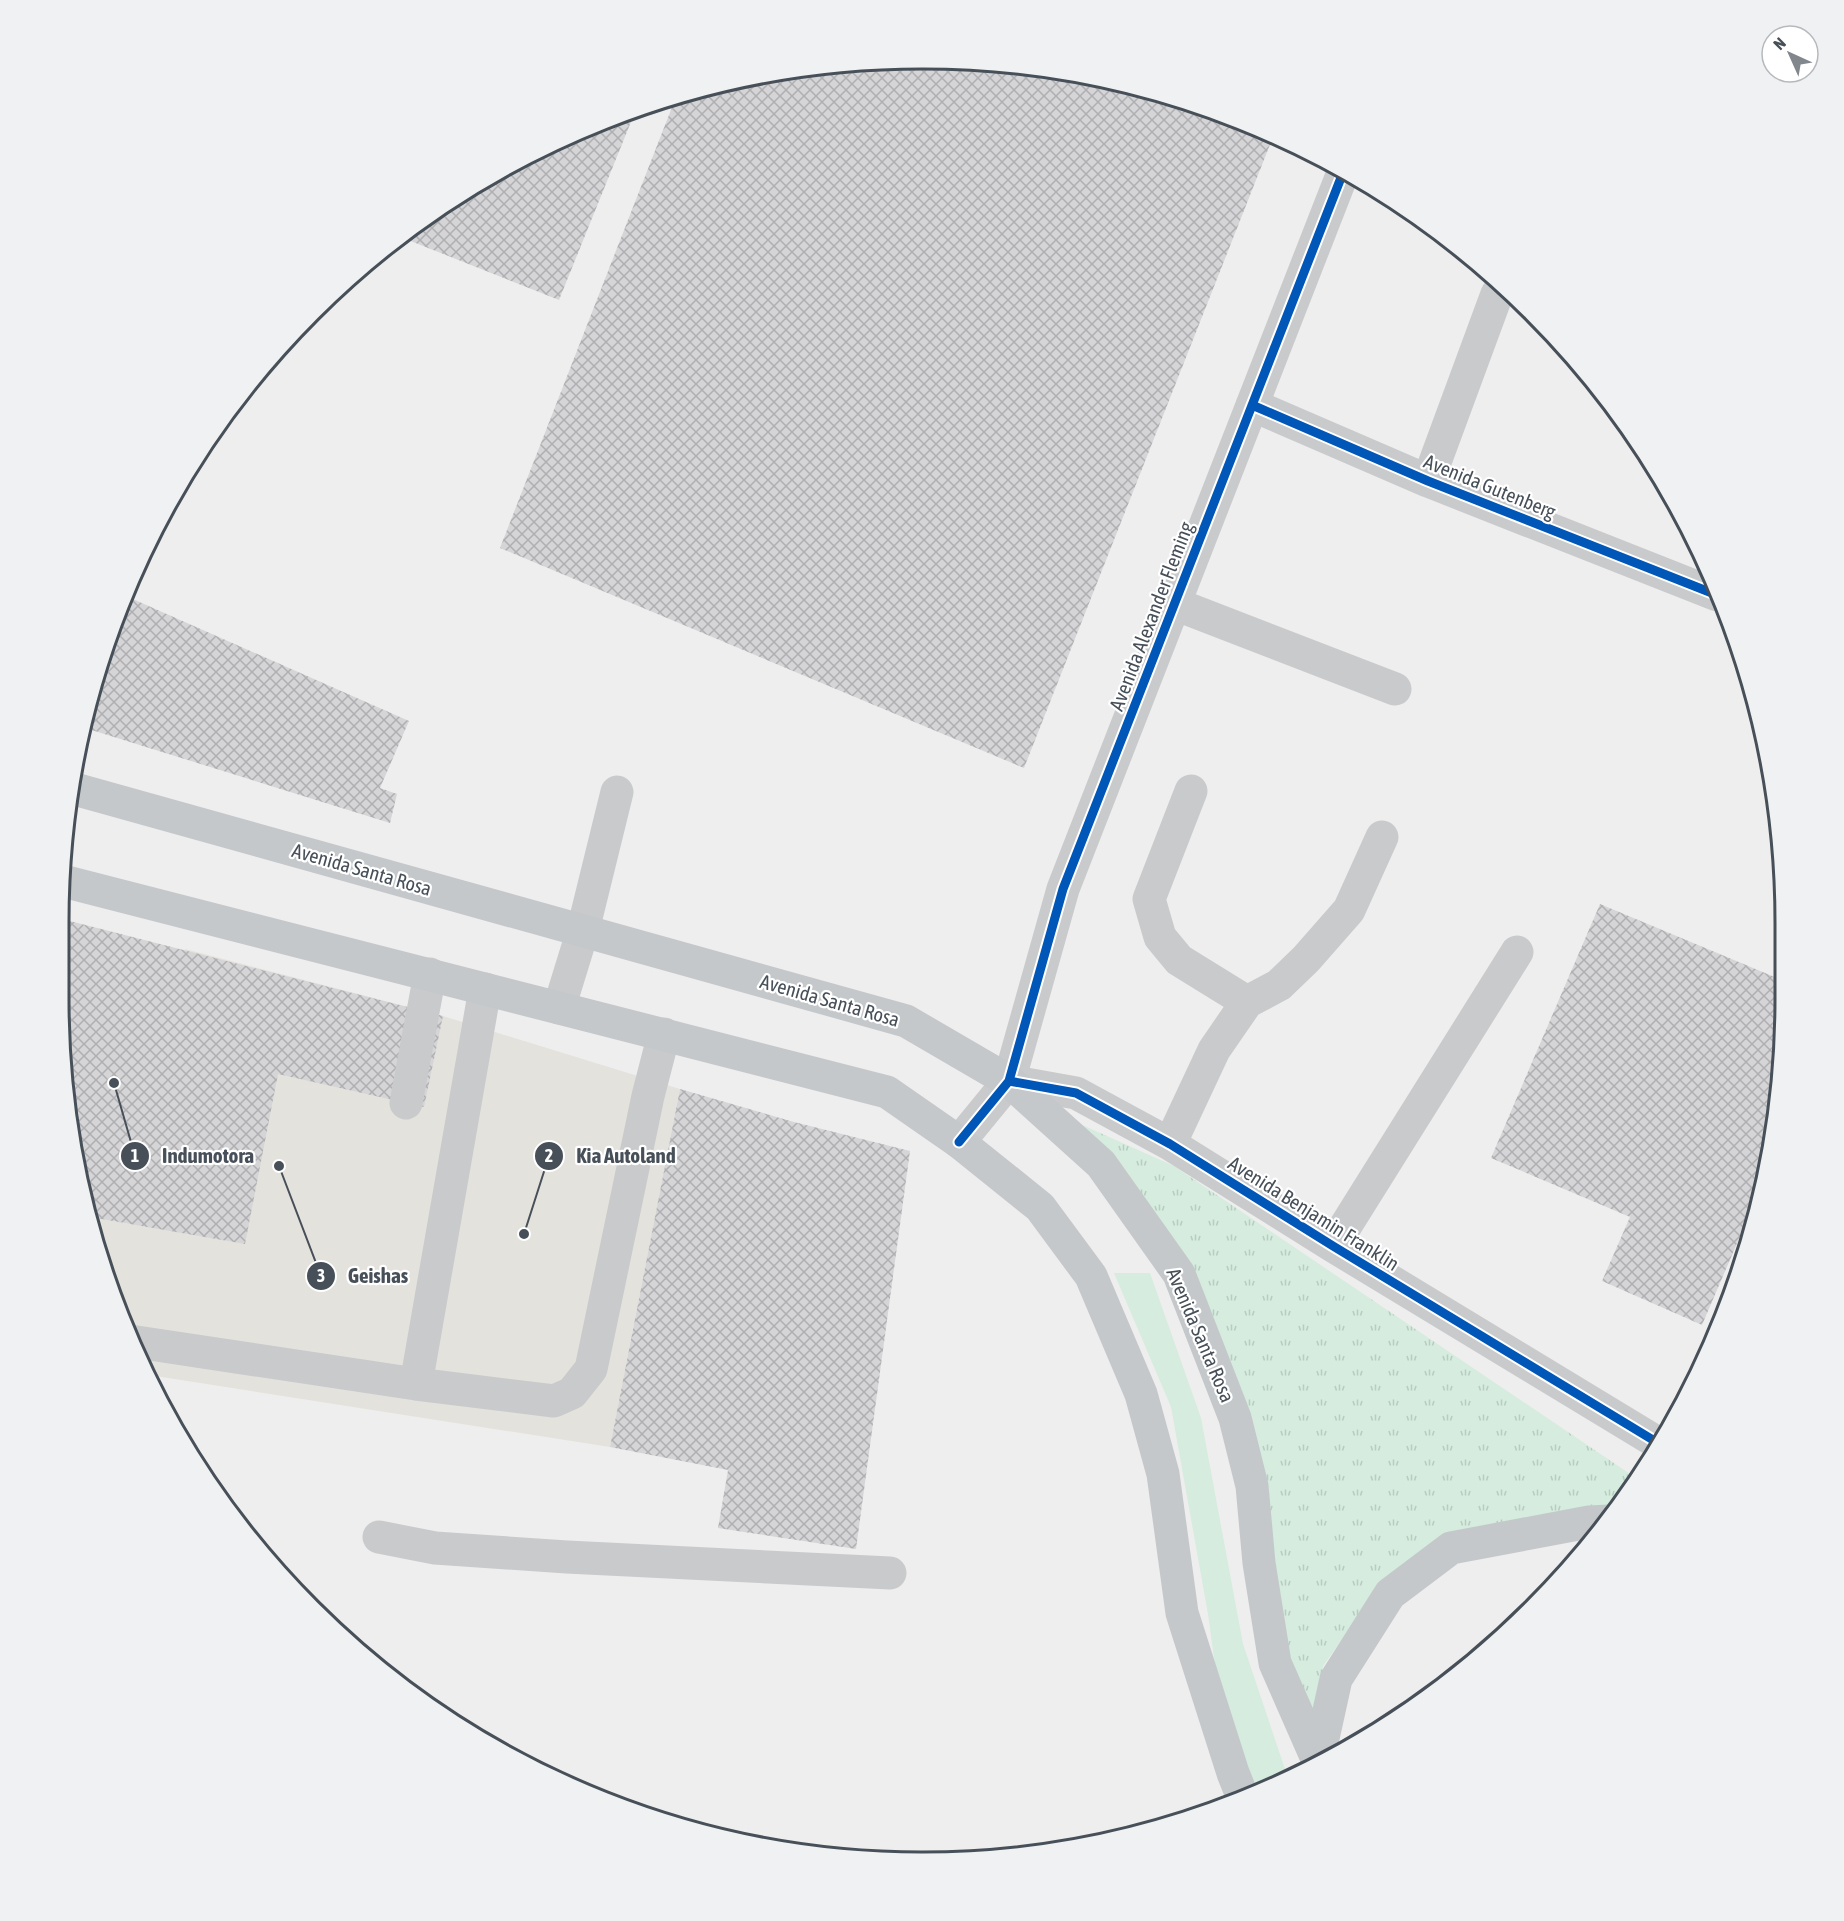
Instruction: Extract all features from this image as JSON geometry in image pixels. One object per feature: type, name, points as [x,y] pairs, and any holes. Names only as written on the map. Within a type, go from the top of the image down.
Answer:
[{"type":"main road","name":"Avenida Santa Rosa","points":[[79,790],[906,1021],[1009,1081],[1101,1164],[1179,1274],[1235,1418],[1252,1486],[1259,1563],[1275,1663],[1315,1755]]},
{"type":"main road","points":[[70,883],[887,1092],[959,1142],[1040,1207],[1091,1276],[1141,1394],[1162,1474],[1182,1613],[1240,1790]]},
{"type":"main road","points":[[1320,1753],[1336,1678],[1389,1594],[1451,1548],[1596,1522]]},
{"type":"street","name":"Avenida Alexander Fleming","points":[[1009,1081],[1063,889],[1340,179]]},
{"type":"street","points":[[1428,481],[1497,294]]},
{"type":"street","name":"Avenida Gutenberg","points":[[1252,405],[1428,481],[1708,591]]},
{"type":"street","points":[[1175,604],[1395,689]]},
{"type":"street","points":[[1191,791],[1149,899],[1160,937],[1179,960],[1247,1002]]},
{"type":"street","points":[[559,1008],[583,930],[617,792]]},
{"type":"street","points":[[1170,1144],[1214,1050],[1247,1002],[1279,985],[1306,959],[1349,910],[1382,837]]},
{"type":"street","points":[[1333,1246],[1517,952]]},
{"type":"street","points":[[405,1103],[430,975]]},
{"type":"street","points":[[416,1384],[485,989]]},
{"type":"street","points":[[142,1343],[416,1384],[554,1401],[572,1393],[591,1369],[648,1096],[664,1034]]},
{"type":"street","points":[[959,1142],[1009,1081]]},
{"type":"street","name":"Avenida Benjamin Franklin","points":[[1009,1081],[1076,1093],[1170,1144],[1333,1246],[1652,1440]]},
{"type":"street","points":[[379,1537],[435,1548],[556,1557],[890,1573]]},
{"type":"shaded area","points":[[185,949],[443,1016],[680,1089],[610,1447],[157,1376],[114,1273],[98,1218],[136,1225]]},
{"type":"green space","points":[[1080,1124],[1174,1166],[1630,1474],[1607,1507],[1586,1508],[1382,1582],[1323,1666],[1315,1742],[1280,1660],[1249,1410]]},
{"type":"green space","points":[[1114,1273],[1150,1273],[1201,1418],[1243,1644],[1285,1770],[1253,1785],[1222,1716],[1208,1614],[1171,1407]]},
{"type":"building","points":[[922,69],[978,71],[1033,76],[1088,85],[1143,98],[1196,114],[1270,144],[1024,768],[500,548],[672,107],[756,85],[811,76]]},
{"type":"building","points":[[632,120],[559,300],[409,241],[496,183],[545,157]]},
{"type":"building","points":[[133,599],[409,721],[380,788],[397,794],[390,823],[91,730],[114,648]]},
{"type":"building","points":[[1600,904],[1775,977],[1773,1055],[1768,1110],[1759,1165],[1744,1228],[1702,1325],[1602,1281],[1630,1217],[1491,1158]]},
{"type":"building","points":[[69,921],[443,1016],[424,1107],[278,1074],[245,1244],[98,1218],[85,1165],[76,1110],[71,1055]]},
{"type":"building","points":[[680,1089],[794,1122],[910,1151],[856,1549],[718,1528],[728,1470],[610,1447]]},
{"type":"cycle path","points":[[959,1142],[1009,1081],[1063,889],[1340,179]]},
{"type":"cycle path","points":[[1252,405],[1428,481],[1708,591]]},
{"type":"cycle path","points":[[1009,1081],[1076,1093],[1170,1144],[1333,1246],[1652,1440]]},
{"type":"place","name":"Indumotora","points":[[114,1083]]},
{"type":"place","name":"Geishas","points":[[279,1166]]},
{"type":"place","name":"Kia Autoland","points":[[524,1234]]}]
